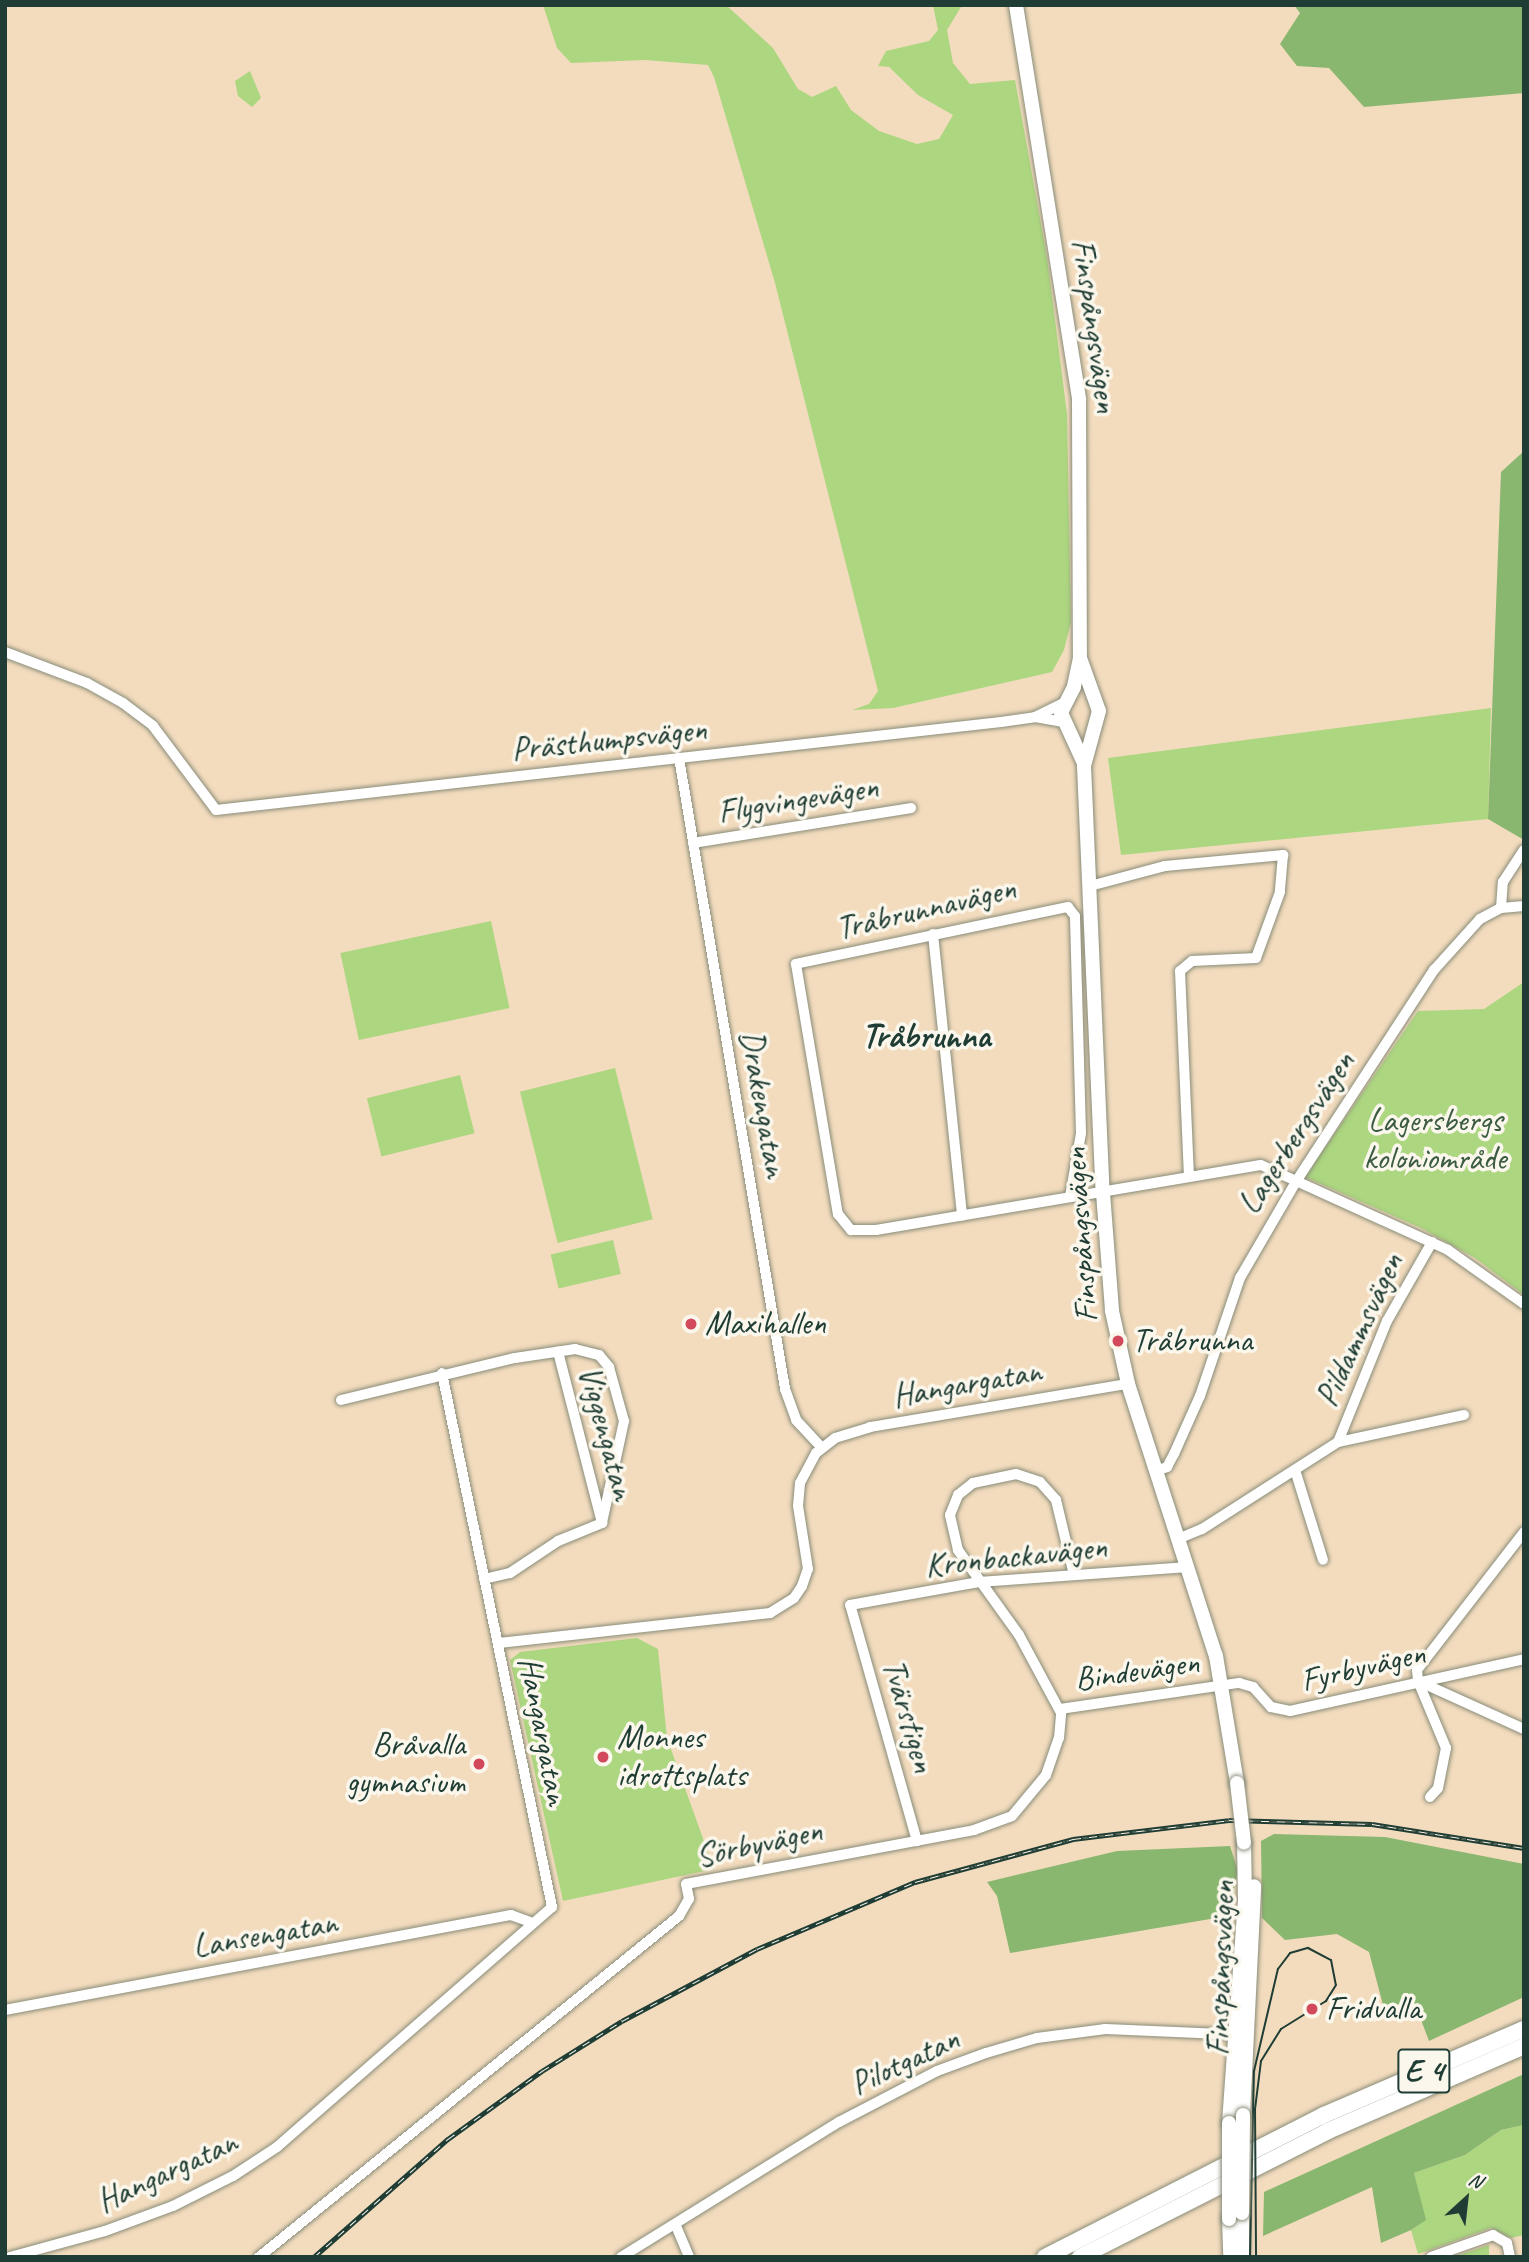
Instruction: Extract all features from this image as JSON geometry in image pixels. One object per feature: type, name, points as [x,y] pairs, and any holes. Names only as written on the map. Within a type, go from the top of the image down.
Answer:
[{"type":"highway","name":"E 4","points":[[1045,2257],[1324,2115],[1524,2029]]},
{"type":"highway","name":"E 4","points":[[1080,2257],[1328,2131],[1524,2046]]},
{"type":"main road","name":"Finspångsvägen","points":[[1016,5],[1079,400],[1080,658],[1098,711],[1084,766],[1103,1193],[1112,1311],[1128,1384],[1188,1567],[1223,1685],[1241,1782],[1248,1841],[1240,2035],[1243,2115],[1236,2216],[1230,2257]]},
{"type":"main road","name":"Finspångsvägen","points":[[1080,658],[1066,700],[1067,726],[1084,766]]},
{"type":"main road","points":[[1066,700],[1078,693],[1092,698]]},
{"type":"main road","points":[[1067,726],[1080,731],[1093,725]]},
{"type":"main road","name":"Finspångsvägen","points":[[1240,2035],[1229,2123],[1242,2257]]},
{"type":"street","name":"Prästhumpsvägen","points":[[5,652],[87,683],[122,703],[153,726],[216,810],[1035,717],[1066,700]]},
{"type":"street","name":"Prästhumpsvägen","points":[[1035,717],[1067,726]]},
{"type":"street","name":"Drakengatan","points":[[679,758],[785,1389],[796,1420],[821,1447]]},
{"type":"street","name":"Flygvingevägen","points":[[693,843],[911,808]]},
{"type":"street","points":[[1524,850],[1503,882],[1501,908],[1524,906]]},
{"type":"street","points":[[1090,886],[1165,866],[1283,855],[1280,891],[1256,958],[1192,961],[1180,971],[1189,1176]]},
{"type":"street","name":"Tråbrunnavägen","points":[[962,1216],[851,1230],[838,1214],[796,964],[1068,907],[1075,916],[1081,1133],[1070,1197]]},
{"type":"street","name":"Lagerbergsvägen","points":[[1155,1471],[1167,1467],[1174,1454],[1200,1396],[1240,1278],[1297,1180],[1434,970],[1472,925],[1501,908]]},
{"type":"street","points":[[933,934],[962,1216],[1103,1193],[1252,1164],[1297,1180],[1432,1242],[1524,1304]]},
{"type":"street","name":"Pildammsvägen","points":[[1338,1442],[1387,1321],[1432,1242]]},
{"type":"street","points":[[341,1399],[442,1373],[575,1349],[599,1355],[609,1367],[622,1401],[624,1436],[602,1522]]},
{"type":"street","name":"Viggengatan","points":[[484,1579],[510,1573],[558,1541],[602,1522],[558,1352]]},
{"type":"street","points":[[442,1373],[499,1643]]},
{"type":"street","name":"Hangargatan","points":[[9,2257],[104,2231],[173,2206],[233,2176],[277,2147],[552,1907],[499,1643],[756,1616],[783,1607],[802,1586],[808,1569],[797,1494],[803,1472],[821,1447],[857,1430],[1128,1384]]},
{"type":"street","name":"Pildammsvägen","points":[[1178,1539],[1202,1529],[1338,1442],[1464,1415]]},
{"type":"street","points":[[1295,1470],[1323,1560]]},
{"type":"street","points":[[1060,1709],[1018,1635],[979,1582],[953,1537],[953,1504],[973,1483],[1016,1474],[1040,1482],[1056,1500],[1074,1575]]},
{"type":"street","points":[[1430,1797],[1438,1788],[1446,1748],[1418,1681],[1422,1659],[1524,1532]]},
{"type":"street","name":"Kronbackavägen","points":[[850,1605],[979,1582],[1188,1567]]},
{"type":"street","name":"Tvärstigen","points":[[850,1605],[917,1841]]},
{"type":"street","name":"Fyrbyvägen","points":[[1223,1685],[1249,1685],[1271,1707],[1282,1711],[1524,1659]]},
{"type":"street","points":[[1418,1681],[1524,1729]]},
{"type":"street","name":"Bindevägen","points":[[1060,1709],[1223,1685]]},
{"type":"street","name":"Sörbyvägen","points":[[259,2257],[679,1916],[689,1899],[686,1884],[989,1826],[1023,1807],[1050,1765],[1059,1738],[1060,1709]]},
{"type":"street","name":"Lansengatan","points":[[5,2010],[511,1915],[533,1923]]},
{"type":"street","name":"Pilotgatan","points":[[621,2257],[676,2226],[839,2122],[937,2071],[986,2053],[1037,2038],[1094,2030],[1240,2035]]},
{"type":"street","points":[[676,2226],[689,2257]]},
{"type":"street","points":[[1431,2257],[1493,2235],[1507,2243],[1510,2257]]},
{"type":"street","points":[[5,2248],[9,2257]]},
{"type":"green space","points":[[543,5],[726,5],[773,48],[798,89],[812,97],[836,86],[851,110],[879,131],[917,144],[939,139],[953,115],[918,95],[889,67],[878,66],[886,51],[929,41],[938,30],[933,5],[1005,5],[961,7],[947,30],[953,63],[970,84],[1015,80],[1047,257],[1067,414],[1071,622],[1064,650],[1052,672],[893,708],[852,710],[869,704],[878,691],[775,283],[714,77],[708,65],[645,60],[571,63],[557,48]]},
{"type":"green space","points":[[1294,5],[1524,5],[1524,93],[1364,107],[1329,68],[1297,66],[1280,44],[1300,13]]},
{"type":"green space","points":[[250,71],[261,98],[252,107],[238,96],[235,81]]},
{"type":"green space","points":[[1524,451],[1524,840],[1488,819],[1501,472]]},
{"type":"green space","points":[[1491,708],[1488,819],[1121,855],[1108,758]]},
{"type":"green space","points":[[491,921],[510,1008],[359,1040],[340,953]]},
{"type":"green space","name":"Lagersbergs koloniområde","points":[[1524,982],[1524,1295],[1475,1258],[1421,1228],[1305,1177],[1418,1011],[1484,1009]]},
{"type":"green space","points":[[615,1068],[653,1219],[558,1243],[520,1092]]},
{"type":"green space","points":[[460,1075],[475,1133],[381,1156],[367,1098]]},
{"type":"green space","points":[[613,1240],[621,1274],[559,1288],[551,1254]]},
{"type":"green space","name":"Monnes idrottsplats","points":[[637,1638],[658,1649],[667,1738],[714,1869],[563,1901],[510,1660],[520,1652]]},
{"type":"green space","points":[[1274,1834],[1385,1837],[1524,1864],[1524,1997],[1429,2041],[1415,2004],[1383,2005],[1369,1952],[1337,1934],[1285,1940],[1262,1918],[1261,1841]]},
{"type":"green space","points":[[1230,1846],[1238,1871],[1228,1916],[1010,1953],[997,1896],[987,1882],[1117,1851]]},
{"type":"green space","points":[[1524,2074],[1524,2125],[1501,2130],[1465,2155],[1414,2173],[1426,2220],[1411,2230],[1381,2243],[1372,2187],[1263,2236],[1264,2192]]},
{"type":"green space","points":[[1524,2125],[1524,2235],[1511,2238],[1491,2228],[1418,2254],[1411,2230],[1425,2220],[1414,2173],[1465,2155],[1501,2130]]},
{"type":"green space","points":[[1489,2245],[1489,2257],[1453,2257]]},
{"type":"tram line","points":[[1250,2257],[1254,2071],[1278,1969],[1290,1953],[1308,1948],[1331,1960],[1336,1985],[1326,2001],[1281,2029],[1261,2061],[1255,2109],[1256,2257]]},
{"type":"railway","points":[[314,2257],[448,2139],[542,2071],[622,2021],[757,1949],[915,1882],[1073,1839],[1229,1820],[1372,1824],[1524,1848]]},
{"type":"place","name":"Maxihallen","points":[[691,1324]]},
{"type":"place","name":"Tråbrunna","points":[[1118,1341]]},
{"type":"place","name":"Monnes idrottsplats","points":[[603,1757]]},
{"type":"place","name":"Bråvalla gymnasium","points":[[479,1764]]},
{"type":"place","name":"Fridvalla","points":[[1312,2009]]},
{"type":"district","name":"Tråbrunna","points":[[926,1036]]}]
